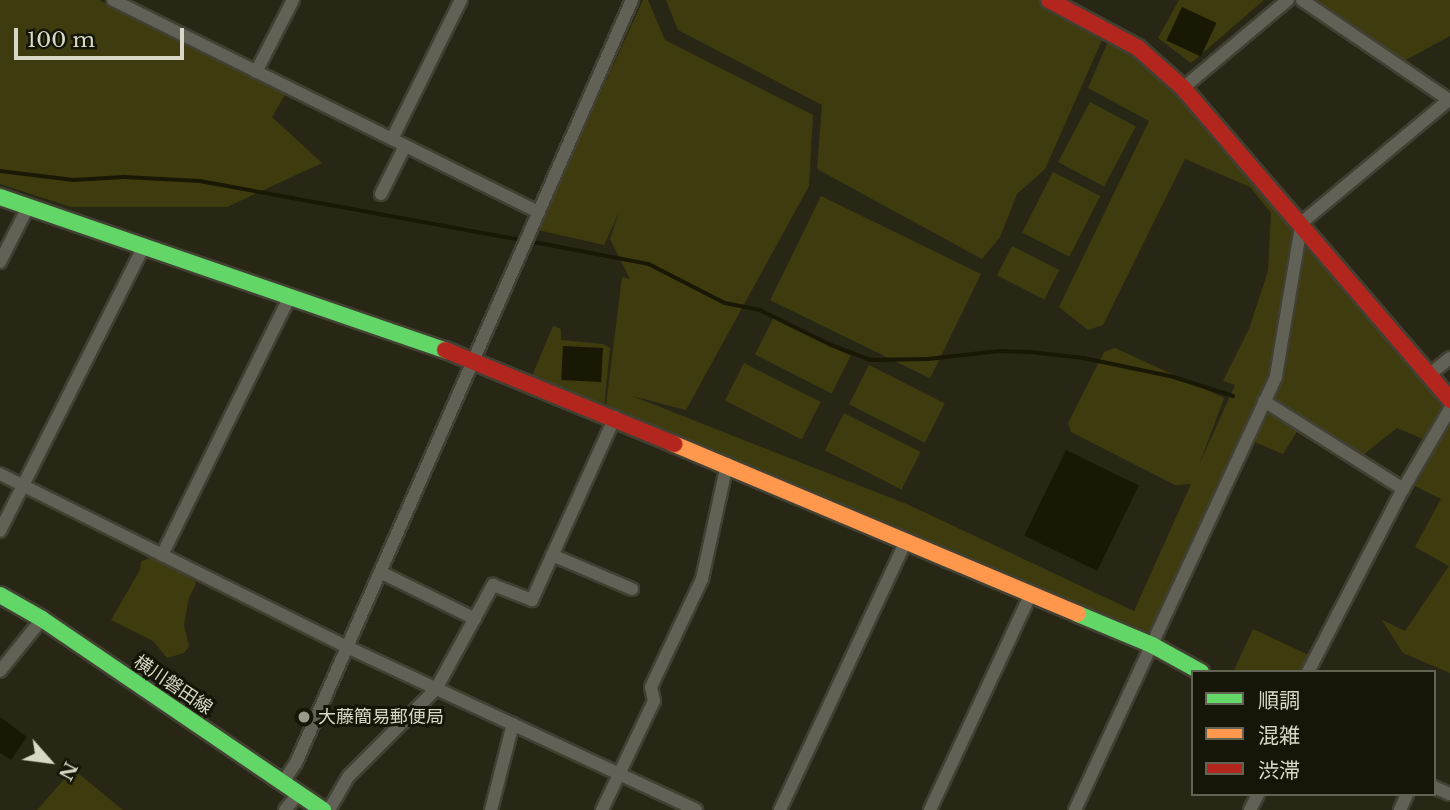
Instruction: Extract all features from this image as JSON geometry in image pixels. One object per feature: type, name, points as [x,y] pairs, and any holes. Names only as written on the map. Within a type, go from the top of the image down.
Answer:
[{"type":"street","points":[[256,72],[293,0]]},
{"type":"street","points":[[392,139],[461,0]]},
{"type":"street","points":[[283,782],[296,763],[632,0]]},
{"type":"street","points":[[1049,0],[1138,48],[1183,88],[1450,400]]},
{"type":"street","points":[[1183,88],[1288,0]]},
{"type":"street","points":[[1075,810],[1276,376],[1300,225],[1449,99],[1302,0]]},
{"type":"street","points":[[118,1],[538,212]]},
{"type":"street","points":[[381,194],[405,146]]},
{"type":"street","points":[[0,197],[474,360],[1031,593],[1152,645],[1197,670]]},
{"type":"street","points":[[0,262],[28,207]]},
{"type":"street","points":[[0,531],[144,246]]},
{"type":"street","points":[[162,555],[290,296]]},
{"type":"street","points":[[1429,375],[1450,358]]},
{"type":"street","points":[[1265,401],[1403,489]]},
{"type":"street","points":[[1309,670],[1403,489],[1450,409]]},
{"type":"street","points":[[329,810],[349,776],[436,689],[493,585],[532,600],[615,417]]},
{"type":"street","points":[[602,810],[654,701],[651,687],[702,579],[727,464]]},
{"type":"street","points":[[0,474],[346,647],[695,810]]},
{"type":"street","points":[[780,810],[906,541]]},
{"type":"street","points":[[552,555],[632,589]]},
{"type":"street","points":[[380,572],[474,619]]},
{"type":"street","points":[[930,810],[1031,593]]},
{"type":"street","name":"横川磐田線","points":[[0,595],[42,619],[323,810]]},
{"type":"street","points":[[0,671],[42,619]]},
{"type":"street","points":[[491,810],[513,724]]},
{"type":"street","points":[[285,810],[299,793]]},
{"type":"shaded area","points":[[0,0],[99,0],[159,32],[162,25],[289,88],[272,117],[322,163],[227,207],[71,207],[0,184]]},
{"type":"shaded area","points":[[643,0],[648,0],[665,40],[813,115],[809,186],[686,410],[632,396],[909,505],[1134,611],[1191,484],[1175,485],[1071,432],[1068,423],[1104,352],[1115,348],[1224,398],[1199,465],[1235,385],[1223,381],[1249,329],[1268,271],[1271,213],[1250,187],[1185,159],[1103,325],[1088,330],[1059,307],[1149,121],[1088,88],[1112,32],[1168,74],[1450,399],[1450,673],[1403,653],[1382,620],[1405,631],[1449,566],[1415,547],[1441,499],[1407,482],[1430,442],[1397,428],[1363,455],[1299,423],[1300,427],[1283,454],[1250,440],[1154,641],[605,413],[622,277],[630,279],[610,239],[619,212],[604,245],[538,230]]},
{"type":"shaded area","points":[[666,0],[1049,0],[1107,29],[1045,169],[1017,194],[1000,237],[982,259],[817,169],[822,105],[678,30]]},
{"type":"shaded area","points":[[1179,0],[1264,0],[1191,63],[1158,38]]},
{"type":"shaded area","points":[[1314,0],[1450,0],[1450,36],[1402,62]]},
{"type":"shaded area","points":[[1182,7],[1216,23],[1201,57],[1166,41]]},
{"type":"shaded area","points":[[1090,102],[1136,126],[1104,186],[1058,162]]},
{"type":"shaded area","points":[[1053,172],[1100,196],[1069,257],[1022,233]]},
{"type":"shaded area","points":[[821,196],[981,274],[930,378],[770,300]]},
{"type":"shaded area","points":[[1012,246],[1059,270],[1044,299],[997,275]]},
{"type":"shaded area","points":[[774,317],[851,356],[832,393],[755,354]]},
{"type":"shaded area","points":[[553,326],[561,329],[561,340],[603,344],[610,348],[604,407],[532,376]]},
{"type":"shaded area","points":[[563,346],[603,348],[601,382],[561,380]]},
{"type":"shaded area","points":[[744,363],[821,402],[802,439],[725,400]]},
{"type":"shaded area","points":[[869,365],[945,404],[925,443],[849,404]]},
{"type":"shaded area","points":[[844,413],[921,452],[902,489],[825,450]]},
{"type":"shaded area","points":[[1066,450],[1139,486],[1097,571],[1024,535]]},
{"type":"shaded area","points":[[156,557],[192,576],[196,584],[189,597],[184,625],[189,646],[184,653],[167,658],[153,641],[111,620],[140,570],[141,562]]},
{"type":"shaded area","points":[[1253,629],[1309,655],[1302,670],[1234,670]]},
{"type":"shaded area","points":[[0,717],[27,737],[11,760],[0,753]]},
{"type":"shaded area","points":[[73,769],[123,810],[37,810]]},
{"type":"waterway","points":[[0,171],[73,180],[124,177],[200,181],[522,240]]},
{"type":"waterway","points":[[529,241],[649,264],[725,303],[760,310],[831,345],[871,360],[928,359],[999,351],[1030,352],[1084,358],[1174,377],[1233,396]]},
{"type":"traffic: fast","points":[[0,197],[445,350]]},
{"type":"traffic: fast","points":[[0,595],[42,619],[323,810]]},
{"type":"traffic: fast","points":[[1078,614],[1152,645],[1197,670]]},
{"type":"traffic: slow","points":[[674,444],[1078,614]]},
{"type":"traffic: jam","points":[[1049,0],[1138,48],[1183,88],[1450,400]]},
{"type":"traffic: jam","points":[[445,350],[674,444]]},
{"type":"place","name":"大藤簡易郵便局","points":[[304,717]]}]
